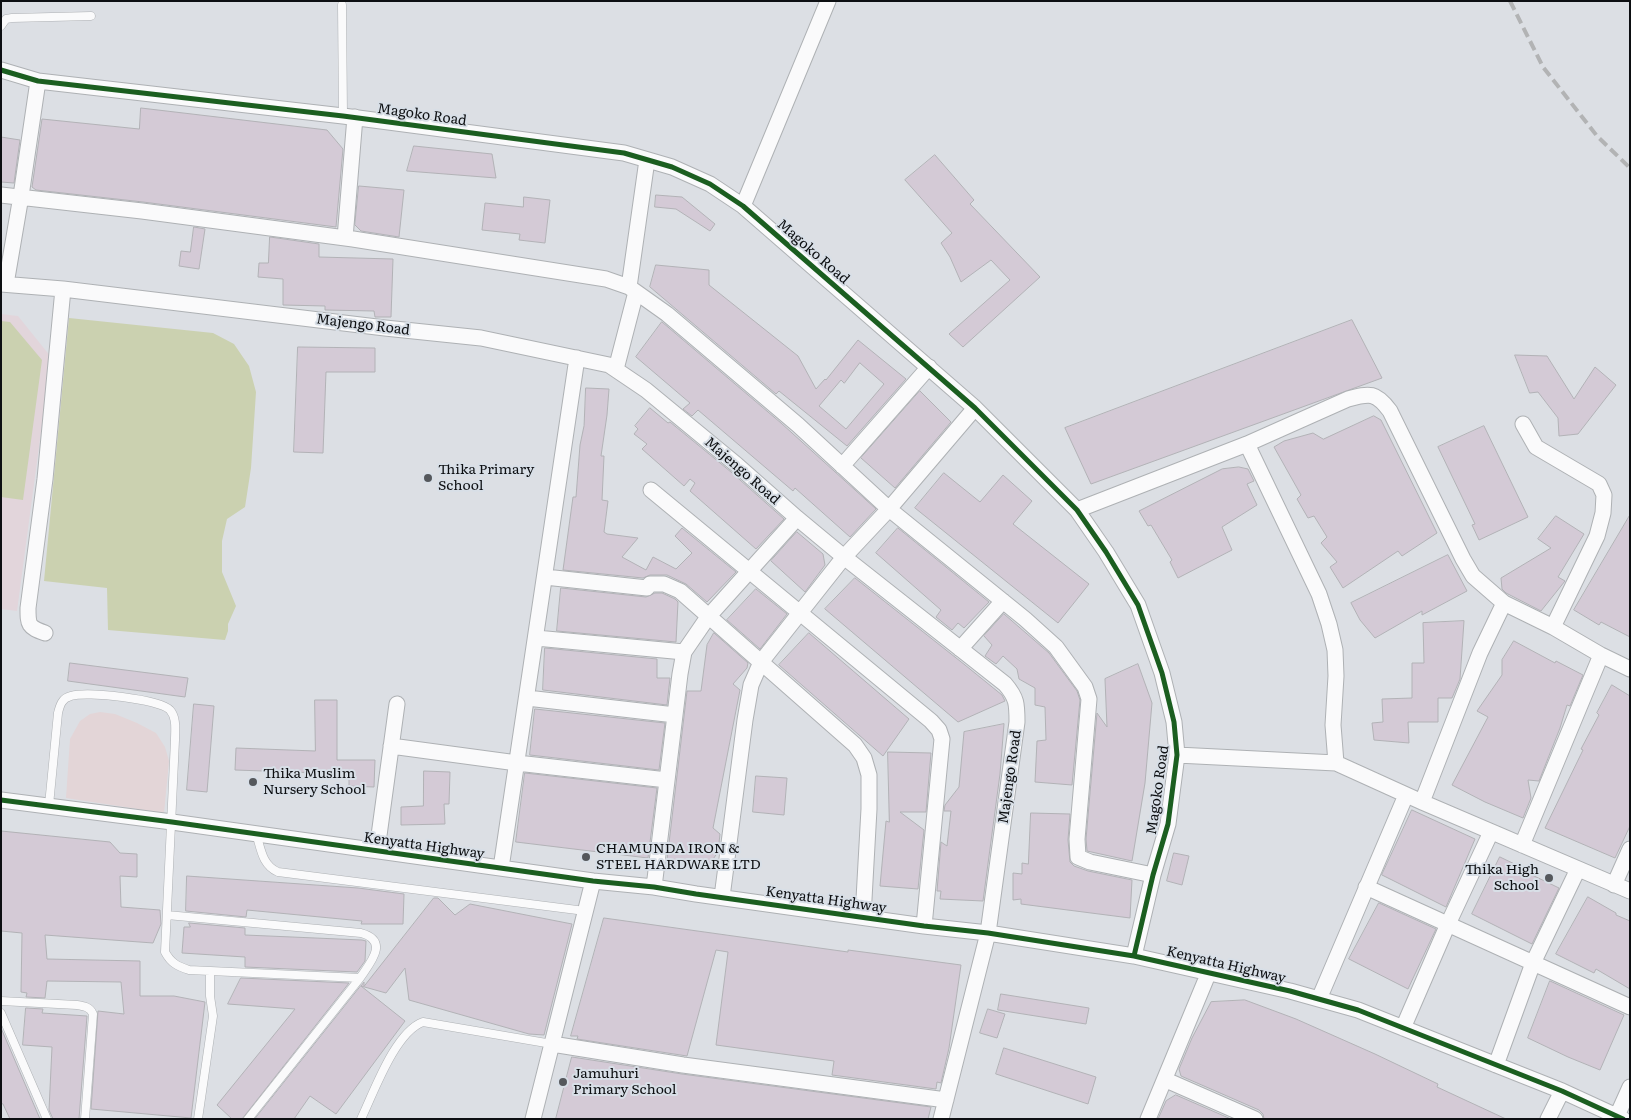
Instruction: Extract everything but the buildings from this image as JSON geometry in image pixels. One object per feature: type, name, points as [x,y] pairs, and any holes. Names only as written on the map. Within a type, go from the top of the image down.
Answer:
[{"type":"street","points":[[743,206],[828,1]]},
{"type":"street","name":"Magoko Road","points":[[1,70],[38,81],[349,117],[624,153],[672,167],[710,184],[743,206],[975,408],[1076,510],[1106,552],[1138,605],[1162,673],[1174,722],[1177,754],[1168,824],[1153,875],[1134,956]]},
{"type":"street","points":[[3,284],[21,196],[38,81]]},
{"type":"street","points":[[345,238],[349,117]]},
{"type":"street","points":[[616,370],[633,289],[647,160]]},
{"type":"street","points":[[1,195],[345,238],[606,278],[633,289],[667,314],[705,346],[798,425],[889,509],[1003,601],[1056,647],[1085,687],[1089,699],[1077,840],[1078,857],[1082,860],[1153,875]]},
{"type":"street","name":"Majengo Road","points":[[3,284],[63,289],[481,338],[609,365],[646,390],[738,465],[796,518],[1005,684],[1014,695],[1017,705],[1017,722],[988,932],[942,1119]]},
{"type":"street","points":[[44,633],[33,629],[29,624],[28,608],[45,479],[63,289]]},
{"type":"street","points":[[501,868],[577,358]]},
{"type":"street","points":[[842,466],[929,367]]},
{"type":"street","points":[[1076,510],[1247,444],[1348,400],[1365,394],[1375,396],[1390,411],[1473,576],[1504,602],[1553,626],[1601,655],[1630,669]]},
{"type":"street","points":[[722,897],[745,720],[751,685],[761,662],[802,613],[844,557],[889,509],[975,408]]},
{"type":"street","points":[[1523,424],[1536,447],[1600,484],[1604,495],[1603,513],[1597,536],[1553,626]]},
{"type":"street","points":[[1247,444],[1320,594],[1329,624],[1335,650],[1336,676],[1333,725],[1336,763]]},
{"type":"street","points":[[651,490],[802,613],[931,721],[939,730],[942,739],[924,926]]},
{"type":"street","points":[[654,887],[684,652],[708,617],[796,518]]},
{"type":"street","points":[[545,577],[647,588],[650,584],[664,584],[680,591],[855,745],[864,758],[869,775],[870,809],[863,917]]},
{"type":"street","points":[[960,649],[1003,601]]},
{"type":"street","points":[[1422,802],[1480,653],[1504,602]]},
{"type":"street","points":[[536,638],[684,652]]},
{"type":"street","points":[[1522,845],[1601,655]]},
{"type":"street","points":[[527,698],[675,715]]},
{"type":"street","points":[[377,850],[397,704]]},
{"type":"street","points":[[391,746],[667,780]]},
{"type":"street","points":[[1177,754],[1336,763],[1630,892]]},
{"type":"street","points":[[1319,999],[1406,795]]},
{"type":"street","name":"Kenyatta Highway","points":[[1,800],[49,805],[593,881],[654,887],[924,926],[988,932],[1134,956],[1209,972],[1358,1010],[1562,1090],[1620,1117]]},
{"type":"street","points":[[1403,1028],[1448,924],[1491,832]]},
{"type":"street","points":[[1614,885],[1630,849]]},
{"type":"street","points":[[1496,1065],[1533,963],[1578,869]]},
{"type":"street","points":[[533,1119],[593,881]]},
{"type":"street","points":[[1366,887],[1630,1007]]},
{"type":"street","points":[[1148,1119],[1166,1080],[1209,972]]},
{"type":"street","points":[[552,1044],[684,1065],[946,1100]]},
{"type":"street","points":[[1166,1080],[1255,1119]]},
{"type":"street","points":[[1620,1117],[1630,1087]]},
{"type":"street","points":[[1548,1119],[1562,1090]]},
{"type":"lane","points":[[342,5],[349,117]]},
{"type":"lane","points":[[1,26],[6,19],[12,18],[91,16]]},
{"type":"lane","points":[[49,805],[58,713],[61,702],[70,696],[92,694],[150,701],[169,709],[175,717],[176,740],[165,952],[169,960],[178,967],[189,970],[360,978]]},
{"type":"lane","points":[[256,834],[265,863],[270,869],[278,872],[585,911]]},
{"type":"lane","points":[[167,915],[361,933],[373,938],[377,949],[360,978],[248,1119]]},
{"type":"lane","points":[[198,1119],[213,1016],[210,996],[210,971]]},
{"type":"lane","points":[[1,1001],[77,1005],[92,1010],[85,1119]]},
{"type":"lane","points":[[1,1013],[47,1119]]},
{"type":"lane","points":[[361,1119],[397,1044],[414,1025],[423,1022],[552,1044]]},
{"type":"shaded area","points":[[1,314],[18,316],[51,357],[17,611],[1,609]]},
{"type":"shaded area","points":[[100,712],[115,714],[156,733],[165,747],[169,761],[164,813],[66,798],[70,739],[80,721],[90,714]]},
{"type":"green space","points":[[69,318],[213,333],[234,344],[249,366],[256,392],[251,468],[245,507],[227,519],[222,541],[222,572],[236,606],[228,624],[225,640],[108,630],[107,588],[44,581]]},
{"type":"green space","points":[[1,321],[10,322],[42,360],[23,500],[1,497]]},
{"type":"railway","points":[[1510,1],[1543,67],[1597,136],[1630,168]]},
{"type":"cycle path","points":[[1,70],[38,81],[343,116],[624,153],[672,167],[710,184],[743,206],[975,408],[1077,510],[1106,552],[1138,605],[1162,673],[1174,722],[1177,755],[1168,824],[1153,875],[1134,956]]},
{"type":"cycle path","points":[[1,800],[593,881],[654,887],[924,926],[988,933],[1134,956],[1290,991],[1358,1010],[1562,1091],[1623,1119]]},
{"type":"place","name":"Thika Primary School","points":[[428,478]]},
{"type":"place","name":"Thika Muslim Nursery School","points":[[253,782]]},
{"type":"place","name":"CHAMUNDA IRON & STEEL HARDWARE LTD","points":[[586,857]]},
{"type":"place","name":"Thika High School","points":[[1549,878]]},
{"type":"place","name":"Jamuhuri Primary School","points":[[563,1082]]}]
